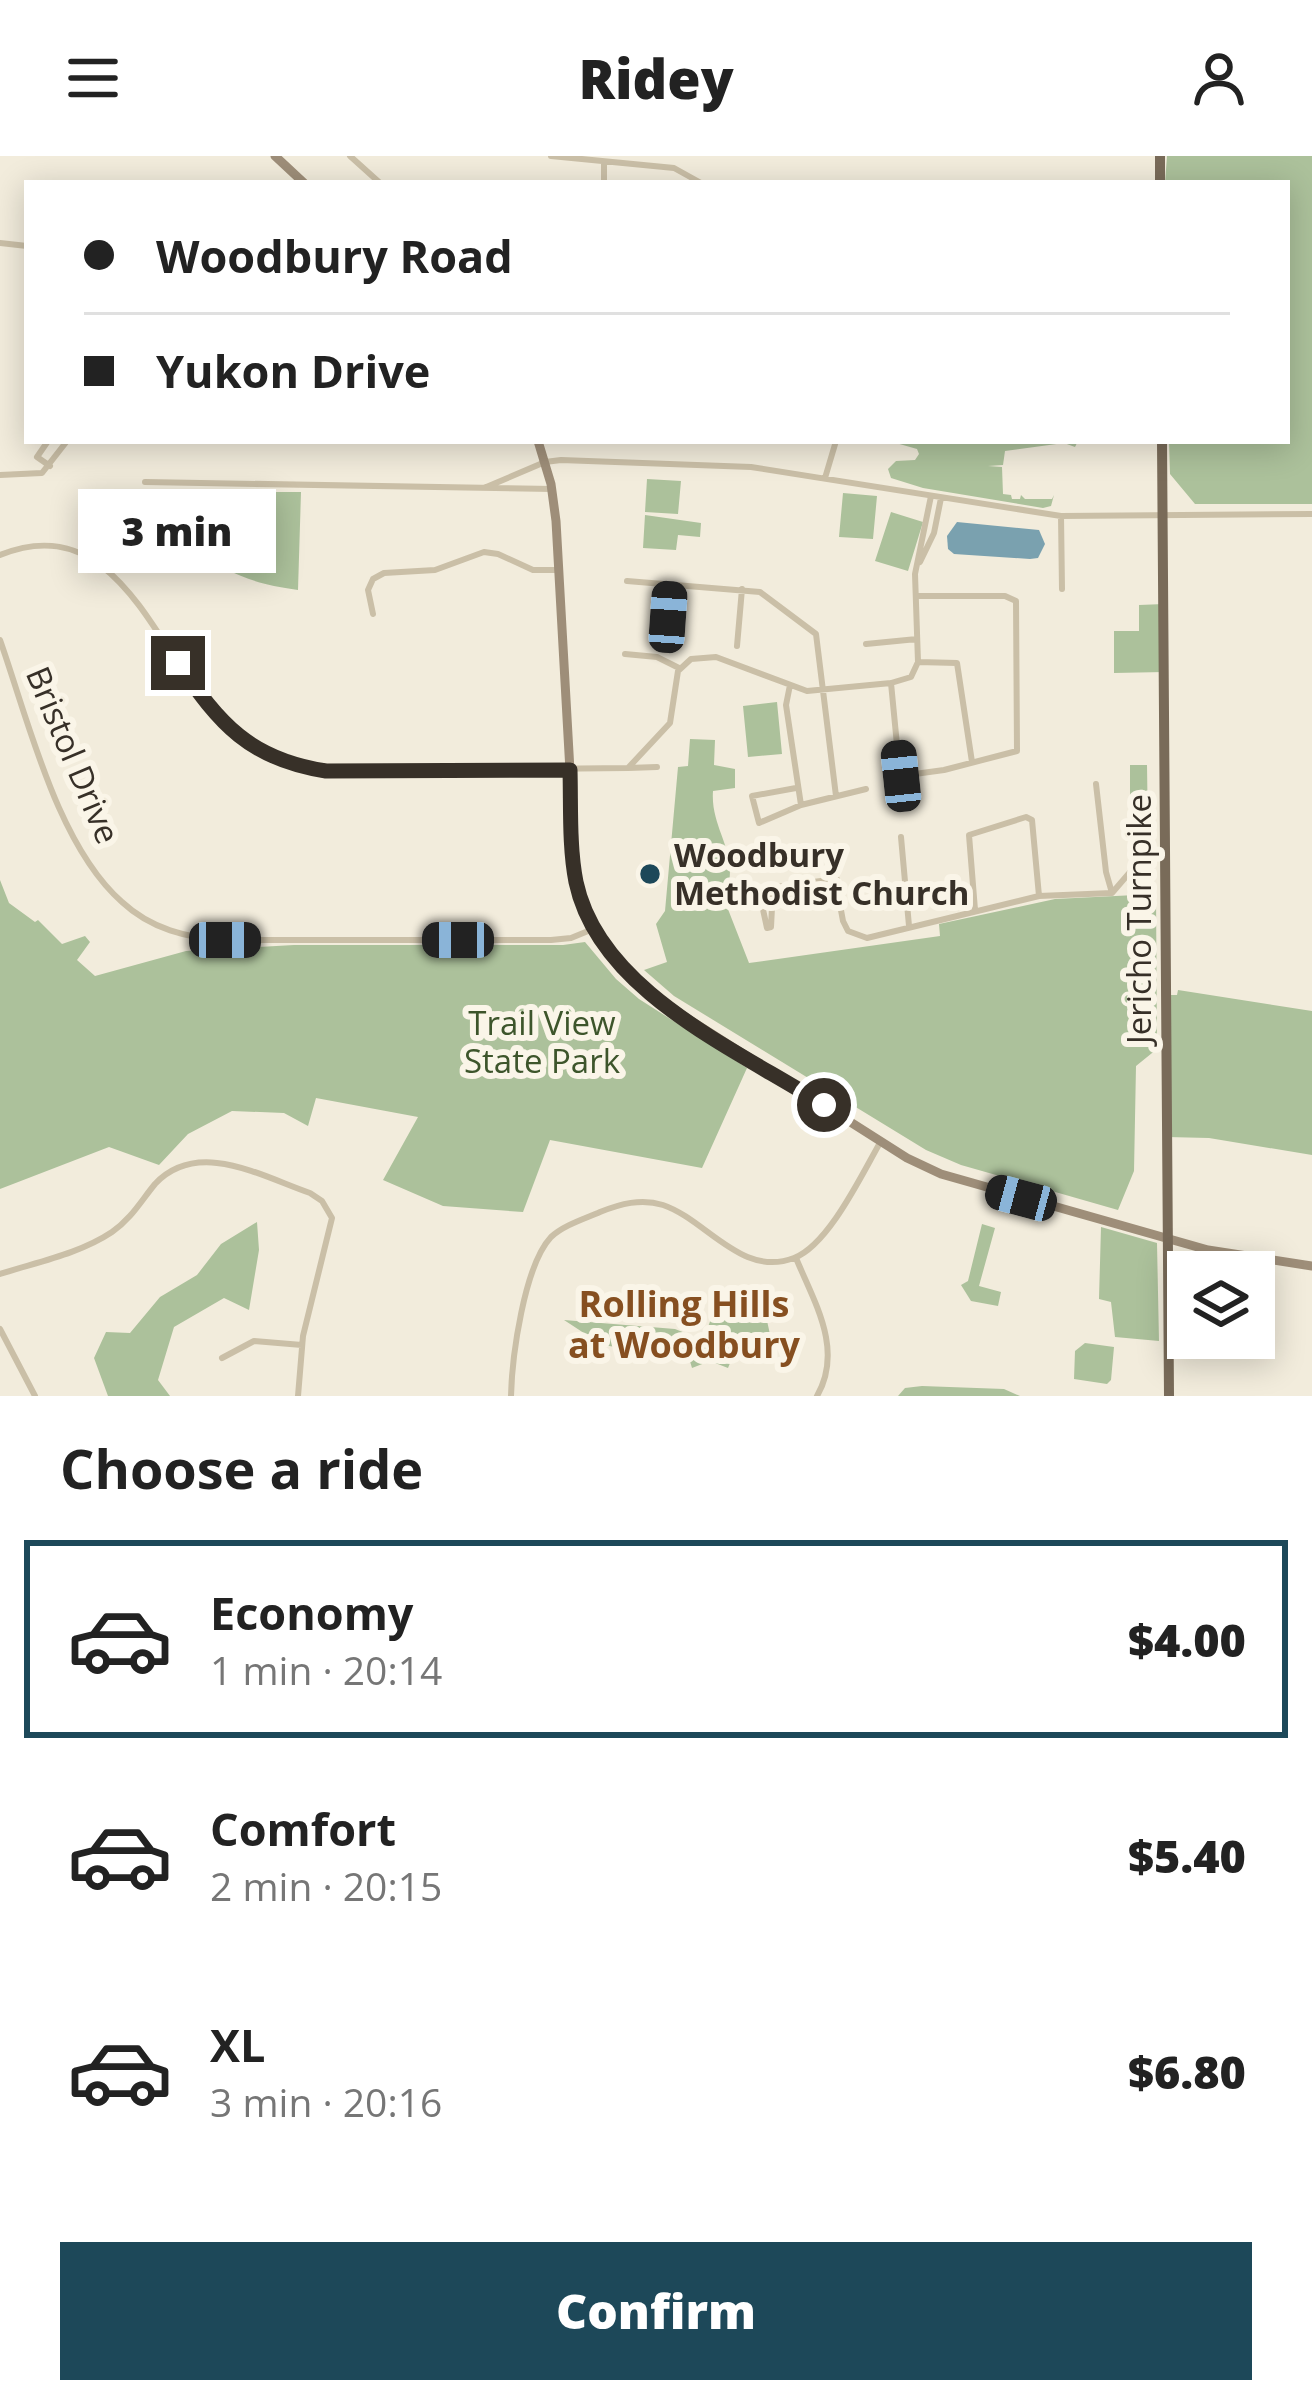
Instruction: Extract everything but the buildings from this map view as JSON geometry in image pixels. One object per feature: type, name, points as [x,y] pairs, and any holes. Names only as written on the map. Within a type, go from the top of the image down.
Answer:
[{"type":"main road","points":[[275,156],[301,180]]},
{"type":"main road","points":[[539,444],[552,489],[559,570],[575,878],[593,929],[614,962],[649,994],[921,1166],[1208,1250],[1312,1266]]},
{"type":"main road","name":"Jericho Turnpike","points":[[1162,444],[1169,1396]]},
{"type":"street","points":[[350,156],[377,180]]},
{"type":"street","points":[[551,156],[674,168],[696,180]]},
{"type":"street","points":[[604,163],[604,180]]},
{"type":"street","points":[[46,444],[38,457],[50,466]]},
{"type":"street","points":[[0,475],[35,475],[50,466],[65,444]]},
{"type":"street","points":[[825,479],[835,444]]},
{"type":"street","points":[[484,488],[545,462],[725,465],[1061,516],[1312,514]]},
{"type":"street","points":[[145,482],[552,489]]},
{"type":"street","points":[[680,668],[703,656],[716,657],[806,691],[911,677],[917,662],[918,566],[934,533],[936,497]]},
{"type":"street","points":[[1061,516],[1062,589]]},
{"type":"street","points":[[0,555],[21,548],[55,547],[98,562],[125,586],[219,720],[244,741],[280,760],[326,771],[657,767]]},
{"type":"street","points":[[373,614],[368,590],[373,579],[384,573],[435,570],[490,552],[523,567],[559,570]]},
{"type":"street","points":[[627,581],[760,592],[816,634],[836,796]]},
{"type":"street","points":[[666,650],[670,585]]},
{"type":"street","points":[[737,646],[742,589]]},
{"type":"street","points":[[890,683],[901,776],[1017,751],[1018,604],[1005,596],[915,596]]},
{"type":"street","points":[[866,644],[917,639]]},
{"type":"street","name":"Bristol Drive","points":[[0,640],[53,789],[76,839],[121,902],[161,928],[225,940],[550,940],[593,929]]},
{"type":"street","points":[[625,654],[656,657],[680,668]]},
{"type":"street","points":[[917,662],[957,663],[972,762]]},
{"type":"street","points":[[628,768],[670,723],[680,668]]},
{"type":"street","points":[[790,685],[786,705],[801,805]]},
{"type":"street","points":[[1096,784],[1112,893]]},
{"type":"street","points":[[796,788],[752,796],[759,823],[801,805],[866,789]]},
{"type":"street","points":[[975,912],[969,835],[1029,818],[1039,896]]},
{"type":"street","points":[[902,837],[909,926]]},
{"type":"street","points":[[830,851],[842,921],[848,931],[867,938],[1039,896],[1112,893],[1138,861],[1165,854]]},
{"type":"street","points":[[773,887],[771,927],[767,928],[759,891],[773,887],[837,879]]},
{"type":"street","points":[[511,1396],[515,1337],[532,1281],[542,1251],[564,1228],[621,1204],[652,1202],[677,1211],[745,1256],[771,1262],[796,1258],[823,1234],[881,1141]]},
{"type":"street","points":[[0,1274],[97,1241],[125,1222],[155,1185],[188,1164],[214,1161],[310,1193],[328,1208],[332,1218],[312,1291],[298,1396]]},
{"type":"street","points":[[796,1258],[828,1338],[829,1366],[817,1396]]},
{"type":"street","points":[[0,1329],[35,1396]]},
{"type":"street","points":[[222,1358],[254,1341],[302,1345]]},
{"type":"green space","points":[[1167,156],[1312,156],[1312,504],[1195,504],[1170,474],[1169,444],[1290,444],[1290,180],[1165,180]]},
{"type":"green space","points":[[900,444],[1057,444],[1005,451],[1003,465],[988,466],[1002,467],[1003,494],[1012,499],[1021,495],[1052,499],[1054,495],[1051,506],[923,488],[891,478],[888,469],[896,461],[915,460],[917,449]]},
{"type":"green space","points":[[647,479],[681,481],[678,514],[645,512]]},
{"type":"green space","points":[[153,492],[301,492],[298,590],[247,578],[213,560]]},
{"type":"green space","points":[[843,493],[877,496],[873,539],[839,537]]},
{"type":"green space","points":[[891,512],[923,522],[908,571],[875,561]]},
{"type":"green space","points":[[645,515],[701,523],[700,537],[678,535],[676,550],[643,548]]},
{"type":"green space","points":[[1164,604],[1164,672],[1114,673],[1114,631],[1139,631],[1139,605]]},
{"type":"green space","points":[[777,702],[782,754],[748,757],[743,706]]},
{"type":"green space","name":"Trail View State Park","points":[[690,739],[715,740],[714,765],[735,769],[735,788],[713,791],[713,806],[730,869],[724,899],[749,963],[940,936],[939,924],[1055,899],[1156,894],[1157,1049],[1136,1066],[1134,1171],[1118,1210],[961,1165],[926,1150],[674,996],[644,970],[667,962],[656,924],[665,911],[678,767],[688,766]]},
{"type":"green space","points":[[1130,765],[1147,765],[1148,834],[1130,835]]},
{"type":"green space","name":"Trail View State Park","points":[[0,880],[9,903],[38,920],[62,944],[85,936],[90,942],[77,960],[95,976],[186,951],[585,942],[639,999],[747,1068],[702,1168],[550,1140],[523,1212],[443,1206],[383,1180],[418,1117],[316,1098],[308,1126],[284,1113],[232,1111],[188,1134],[159,1165],[109,1147],[0,1189]]},
{"type":"green space","points":[[1178,990],[1312,1011],[1312,1155],[1209,1138],[1167,1137],[1171,995]]},
{"type":"green space","points":[[257,1222],[259,1250],[249,1310],[224,1298],[174,1327],[158,1380],[170,1396],[108,1396],[94,1358],[106,1332],[130,1333],[160,1297],[197,1275],[221,1244]]},
{"type":"green space","points":[[982,1224],[995,1228],[979,1286],[1001,1292],[998,1306],[971,1301],[961,1285],[968,1281]]},
{"type":"green space","points":[[1101,1227],[1157,1243],[1159,1341],[1115,1337],[1111,1302],[1099,1299]]},
{"type":"green space","points":[[759,1303],[774,1353],[737,1346],[728,1368],[710,1361],[692,1368],[689,1358],[663,1355],[662,1340],[651,1330],[631,1331],[624,1348],[594,1344],[564,1320],[675,1329],[703,1340],[714,1311],[745,1320]]},
{"type":"green space","points":[[1085,1343],[1114,1347],[1107,1384],[1074,1379],[1075,1351]]},
{"type":"green space","points":[[905,1388],[1004,1389],[1020,1396],[898,1396]]},
{"type":"water","points":[[957,522],[1039,530],[1045,544],[1038,558],[1030,559],[954,554],[948,549],[947,536]]},
{"type":"place","name":"Woodbury Methodist Church","points":[[650,874]]},
{"type":"district","name":"Rolling Hills at Woodbury","points":[[684,1324]]},
{"type":"route","points":[[178,663],[227,728],[261,752],[300,767],[326,771],[570,770],[577,886],[593,929],[614,962],[649,994],[824,1105]]}]
